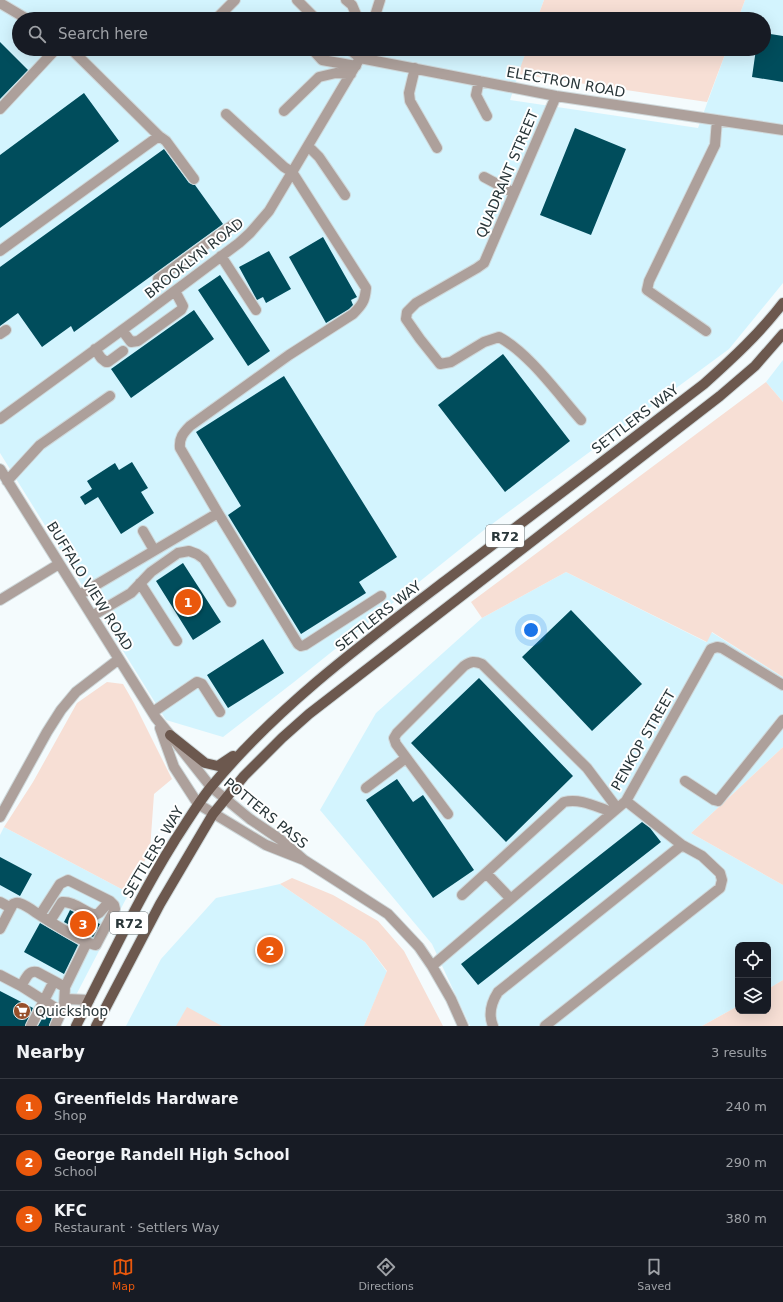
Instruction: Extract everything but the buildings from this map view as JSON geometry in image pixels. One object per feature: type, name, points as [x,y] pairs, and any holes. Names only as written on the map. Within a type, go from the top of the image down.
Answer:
[{"type":"main road","name":"SETTLERS WAY","points":[[76,1026],[143,894],[164,857],[198,804],[211,787],[270,724],[295,700],[352,653],[704,384],[740,352],[768,323],[783,303]]},
{"type":"main road","name":"R72","points":[[96,1026],[160,904],[213,814],[244,776],[282,738],[309,714],[720,396],[755,366],[783,334]]},
{"type":"main road","points":[[170,736],[205,763],[218,766],[229,759],[270,724]]},
{"type":"street","points":[[223,12],[235,0]]},
{"type":"street","points":[[297,0],[309,12]]},
{"type":"street","points":[[347,0],[352,5],[355,12]]},
{"type":"street","points":[[376,12],[380,0]]},
{"type":"street","points":[[0,3],[15,12]]},
{"type":"street","points":[[0,109],[49,56]]},
{"type":"street","points":[[78,56],[158,136],[166,141],[194,179]]},
{"type":"street","points":[[318,56],[322,60],[358,62]]},
{"type":"street","points":[[284,111],[319,77],[336,73],[358,62]]},
{"type":"street","name":"ELECTRON ROAD","points":[[358,62],[415,68],[556,96],[783,130]]},
{"type":"street","name":"BROOKLYN ROAD","points":[[0,419],[222,256],[239,243],[260,223],[269,211],[358,62]]},
{"type":"street","points":[[415,68],[410,101],[437,148]]},
{"type":"street","points":[[479,81],[476,95],[487,116]]},
{"type":"street","name":"QUADRANT STREET","points":[[556,96],[484,263],[416,303],[407,312],[406,319],[440,364],[451,362],[484,342],[499,337],[511,344],[531,363],[582,420]]},
{"type":"street","points":[[226,114],[284,167],[292,172],[366,288],[365,298],[361,306],[353,314],[289,355],[190,426],[179,440],[180,448],[298,644],[301,646],[305,645],[381,596]]},
{"type":"street","points":[[706,331],[647,290],[649,282],[715,145],[717,120]]},
{"type":"street","points":[[0,251],[158,136]]},
{"type":"street","points":[[308,146],[319,157],[345,195]]},
{"type":"street","points":[[484,177],[514,193]]},
{"type":"street","points":[[158,279],[234,224]]},
{"type":"street","points":[[222,256],[256,310]]},
{"type":"street","points":[[188,258],[198,274]]},
{"type":"street","points":[[122,330],[131,342],[138,341],[181,310],[183,303],[175,291]]},
{"type":"street","points":[[95,348],[101,358],[106,362],[123,351]]},
{"type":"street","points":[[7,481],[40,445],[110,396]]},
{"type":"street","name":"BUFFALO VIEW ROAD","points":[[0,469],[118,659],[155,715],[211,787]]},
{"type":"street","points":[[79,595],[218,512]]},
{"type":"street","points":[[143,530],[154,550]]},
{"type":"street","points":[[92,616],[131,593],[151,572],[178,553],[189,551],[204,559],[231,602]]},
{"type":"street","points":[[0,600],[59,564]]},
{"type":"street","points":[[140,583],[177,641]]},
{"type":"street","name":"PENKOP STREET","points":[[432,966],[626,801],[711,649],[717,647],[722,648],[783,685]]},
{"type":"street","points":[[0,817],[47,732],[61,710],[76,692],[118,659]]},
{"type":"street","points":[[448,814],[396,744],[394,738],[397,733],[464,666],[470,662],[482,664],[566,746],[587,768],[615,810]]},
{"type":"street","points":[[155,715],[197,682],[202,684],[220,712]]},
{"type":"street","name":"BUFFALO VIEW ROAD","points":[[155,715],[174,767],[198,804]]},
{"type":"street","points":[[685,781],[714,800],[718,801],[783,720]]},
{"type":"street","points":[[366,788],[406,758]]},
{"type":"street","name":"POTTERS PASS","points":[[211,787],[250,819],[281,840],[304,860],[388,914],[419,948],[432,966],[451,999],[463,1026]]},
{"type":"street","points":[[462,895],[564,802],[572,800],[581,801],[615,810]]},
{"type":"street","points":[[545,1026],[720,888],[722,880],[720,874],[702,856],[682,845],[626,801]]},
{"type":"street","name":"POTTERS PASS","points":[[198,804],[266,845],[304,860]]},
{"type":"street","points":[[493,1026],[490,1019],[490,1010],[493,999],[498,992],[682,845]]},
{"type":"street","points":[[486,873],[511,899]]},
{"type":"street","points":[[0,929],[13,904],[20,903],[40,915],[50,921],[87,942],[96,945],[115,909],[114,905],[110,901],[68,880],[60,884],[40,915]]},
{"type":"street","points":[[50,921],[62,902],[67,901],[95,915],[99,914],[110,901]]},
{"type":"street","points":[[0,902],[11,908]]},
{"type":"street","points":[[55,1026],[62,1012],[66,999],[65,987],[87,942]]},
{"type":"street","points":[[21,986],[30,972],[34,971],[65,987]]},
{"type":"street","points":[[0,975],[21,986],[62,1012]]},
{"type":"street","points":[[31,1026],[54,981]]},
{"type":"street","points":[[66,999],[89,1000]]},
{"type":"shaded area","points":[[0,0],[544,0],[540,12],[12,12],[12,56],[525,56],[510,100],[698,128],[724,56],[771,56],[771,12],[741,12],[745,0],[783,0],[783,283],[729,349],[484,530],[223,737],[166,720],[0,453]]},
{"type":"shaded area","points":[[544,0],[745,0],[741,12],[540,12]]},
{"type":"shaded area","points":[[524,56],[724,56],[707,102],[518,74]]},
{"type":"shaded area","points":[[783,360],[783,402],[766,382]]},
{"type":"shaded area","points":[[766,382],[783,402],[783,677],[712,632],[707,642],[566,572],[482,618],[471,602]]},
{"type":"shaded area","points":[[566,572],[706,642],[711,632],[783,677],[783,747],[691,833],[783,885],[783,980],[771,987],[771,942],[735,942],[735,1008],[702,1026],[470,1026],[432,944],[320,810],[376,713],[482,618]]},
{"type":"shaded area","points":[[107,682],[123,684],[172,779],[154,794],[150,850],[129,893],[4,827],[33,782],[77,703]]},
{"type":"shaded area","points":[[783,747],[783,885],[691,833]]},
{"type":"shaded area","points":[[4,827],[129,893],[60,1026],[0,1026],[0,835]]},
{"type":"shaded area","points":[[292,878],[333,895],[378,921],[404,951],[443,1026],[364,1026],[387,971],[365,942],[280,884]]},
{"type":"shaded area","points":[[280,884],[365,942],[387,972],[364,1026],[126,1026],[161,959],[216,898]]},
{"type":"shaded area","points":[[783,980],[783,1026],[702,1026],[735,1008],[735,1014],[771,1014],[771,987]]},
{"type":"shaded area","points":[[187,1007],[222,1026],[176,1026]]},
{"type":"place","name":"Greenfields Hardware","points":[[188,602]]},
{"type":"place","name":"KFC","points":[[83,924]]},
{"type":"place","name":"George Randell High School","points":[[270,950]]},
{"type":"place","name":"Quickshop","points":[[22,1011]]}]
